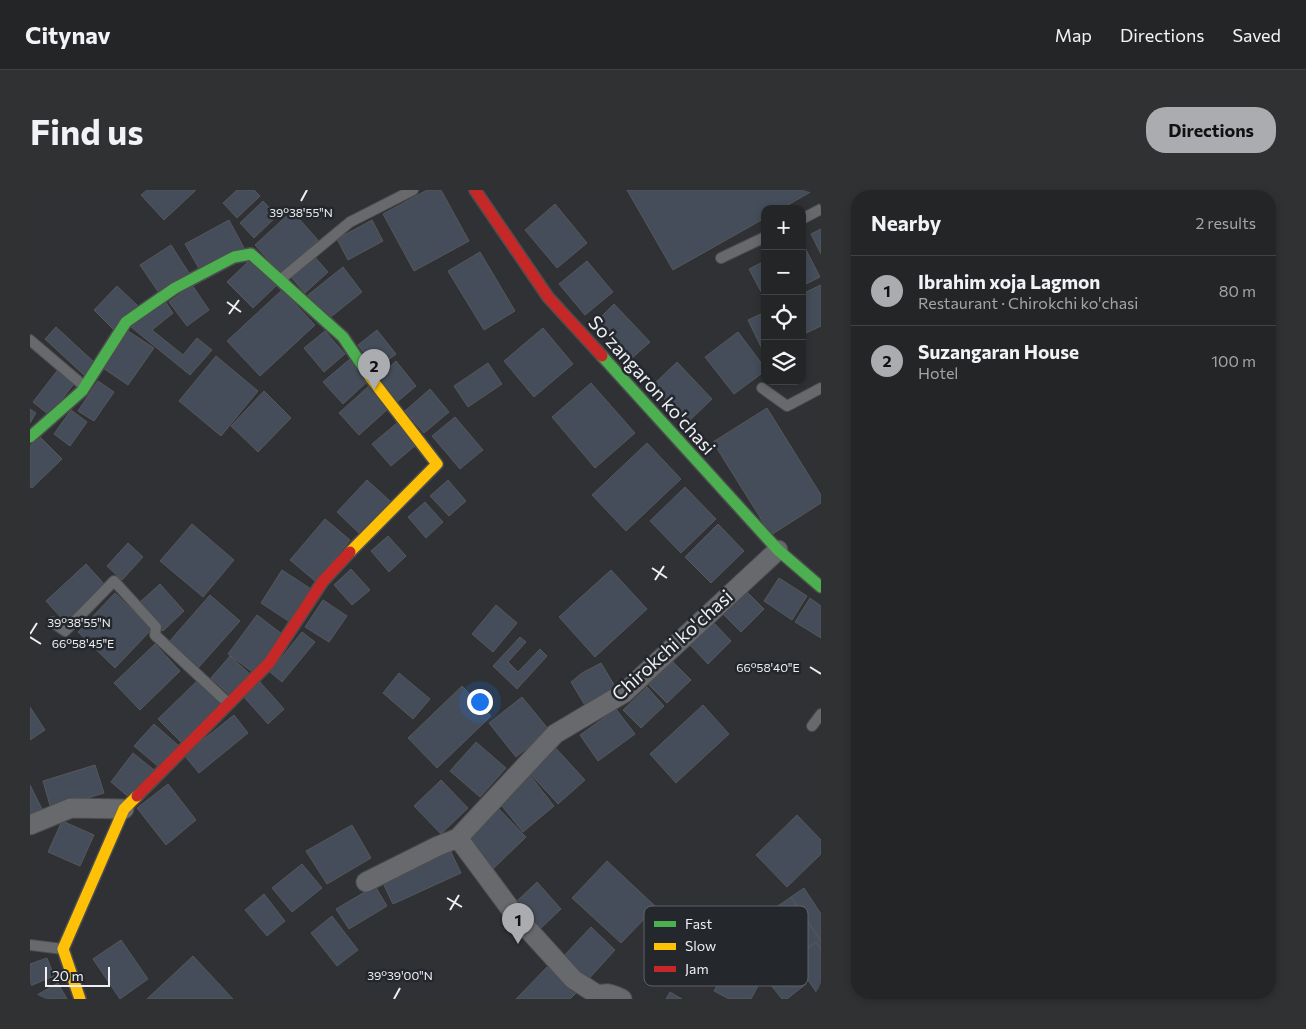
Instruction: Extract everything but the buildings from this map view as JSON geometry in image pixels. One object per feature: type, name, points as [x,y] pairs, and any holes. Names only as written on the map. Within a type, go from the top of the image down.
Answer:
[{"type":"street","name":"So'zangaron ko'chasi","points":[[475,190],[548,297],[778,550],[821,587]]},
{"type":"street","points":[[30,437],[85,387],[126,322],[175,288],[234,257],[251,254],[342,337],[369,376],[437,464],[323,581],[269,663],[124,809],[63,949],[80,999]]},
{"type":"street","name":"Chirokchi ko'chasi","points":[[458,838],[556,734],[624,693],[778,550]]},
{"type":"street","points":[[30,826],[71,808],[124,809]]},
{"type":"street","points":[[366,882],[458,838],[515,915],[573,979],[596,997],[606,993],[622,999]]},
{"type":"lane","points":[[279,281],[350,222],[413,190]]},
{"type":"lane","points":[[806,217],[821,210]]},
{"type":"lane","points":[[721,258],[761,239]]},
{"type":"lane","points":[[30,340],[85,387]]},
{"type":"lane","points":[[762,388],[787,406],[821,388]]},
{"type":"lane","points":[[52,622],[65,630],[114,581],[156,627],[155,635],[229,703]]},
{"type":"lane","points":[[812,726],[821,714]]},
{"type":"lane","points":[[30,944],[63,949]]},
{"type":"traffic: fast","points":[[30,437],[82,391],[126,322],[175,288],[234,257],[251,254],[343,337],[370,377]]},
{"type":"traffic: fast","points":[[602,356],[778,550],[821,587]]},
{"type":"traffic: slow","points":[[350,552],[437,464],[370,377]]},
{"type":"traffic: slow","points":[[80,999],[63,949],[124,809],[137,796]]},
{"type":"traffic: jam","points":[[475,190],[548,297],[602,356]]},
{"type":"traffic: jam","points":[[137,796],[269,663],[323,581],[350,552]]},
{"type":"place","name":"Suzangaran House","points":[[374,390]]},
{"type":"place","name":"Ibrahim xoja Lagmon","points":[[518,944]]}]
